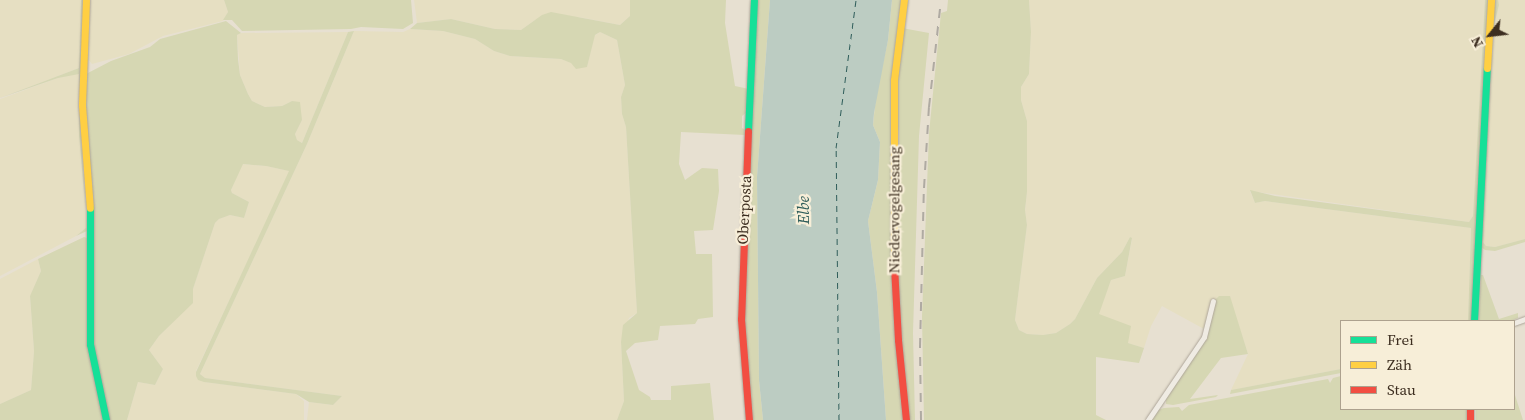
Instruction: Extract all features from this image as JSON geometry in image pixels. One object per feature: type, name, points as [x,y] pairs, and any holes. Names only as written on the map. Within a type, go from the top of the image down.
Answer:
[{"type":"street","points":[[86,0],[82,105],[90,209],[90,344],[106,420]]},
{"type":"street","name":"Oberposta","points":[[749,420],[742,318],[742,265],[754,0]]},
{"type":"street","name":"Niedervogelgesang","points":[[904,0],[894,80],[893,235],[898,340],[906,420]]},
{"type":"street","points":[[1474,320],[1490,0]]},
{"type":"street","points":[[1148,420],[1204,336],[1213,301]]},
{"type":"shaded area","points":[[0,0],[81,0],[79,68],[0,98]]},
{"type":"shaded area","points":[[89,0],[224,0],[228,12],[223,21],[163,36],[129,54],[92,64],[88,59]]},
{"type":"shaded area","points":[[414,0],[630,0],[630,16],[620,25],[579,17],[535,20],[521,30],[495,29],[451,19],[417,23]]},
{"type":"shaded area","points":[[1029,0],[1485,0],[1473,216],[1469,222],[1250,191],[1255,203],[1265,201],[1471,228],[1468,320],[1340,320],[1340,369],[1231,390],[1248,354],[1229,296],[1204,329],[1162,306],[1151,326],[1144,348],[1128,343],[1098,314],[1111,280],[1125,276],[1132,239],[1130,237],[1122,252],[1097,278],[1075,319],[1070,324],[1056,333],[1043,335],[1027,334],[1019,330],[1015,320],[1027,225],[1025,211],[1027,192],[1027,121],[1021,100],[1021,87],[1029,74],[1031,32]]},
{"type":"shaded area","points":[[1498,0],[1525,0],[1525,239],[1495,247],[1486,246],[1483,242],[1491,65]]},
{"type":"shaded area","points":[[410,29],[443,31],[475,39],[494,51],[510,56],[561,59],[587,67],[594,36],[600,32],[617,40],[625,85],[621,97],[622,114],[626,127],[637,313],[629,318],[621,342],[624,401],[617,420],[307,420],[309,402],[333,405],[342,396],[205,378],[200,374],[307,144],[354,31],[403,32]]},
{"type":"shaded area","points":[[348,32],[302,143],[297,140],[295,134],[302,120],[292,101],[282,106],[265,107],[252,101],[240,75],[237,35],[241,33]]},
{"type":"shaded area","points":[[79,73],[79,135],[87,227],[76,236],[0,276],[0,99],[58,78]]},
{"type":"shaded area","points":[[242,164],[290,171],[196,371],[204,382],[296,394],[304,401],[304,420],[127,420],[138,382],[155,385],[163,369],[149,350],[159,336],[192,303],[193,289],[215,223],[219,219],[230,215],[244,218],[249,202],[232,193],[231,190]]},
{"type":"shaded area","points":[[38,259],[41,271],[30,297],[34,351],[31,390],[0,404],[0,279]]},
{"type":"green space","points":[[81,0],[83,0],[79,105],[79,74],[58,78],[0,98],[79,68]]},
{"type":"green space","points":[[224,0],[411,0],[413,23],[403,29],[361,27],[351,29],[242,31],[232,20],[223,20],[228,12]]},
{"type":"green space","points":[[630,0],[726,0],[725,23],[735,86],[749,89],[747,112],[742,116],[742,128],[747,131],[745,135],[681,132],[679,164],[685,180],[702,168],[718,169],[719,191],[713,230],[694,231],[696,254],[712,254],[713,317],[698,319],[695,324],[660,326],[658,340],[635,343],[626,351],[639,390],[650,397],[651,400],[671,400],[671,386],[710,383],[714,420],[617,420],[624,401],[621,342],[623,325],[637,313],[626,127],[622,114],[621,97],[625,85],[617,40],[600,32],[595,35],[587,67],[576,69],[571,63],[561,59],[510,56],[494,51],[475,39],[443,31],[410,29],[417,23],[451,19],[495,29],[521,30],[542,15],[551,12],[620,25],[630,16]]},
{"type":"green space","points":[[755,0],[770,0],[757,177],[759,380],[763,420],[751,420],[744,320],[744,248]]},
{"type":"green space","points":[[892,0],[902,0],[893,64],[891,244],[895,341],[904,420],[886,420],[877,292],[868,221],[878,180],[880,142],[873,125],[876,96],[888,40]]},
{"type":"green space","points":[[948,0],[1029,0],[1031,32],[1029,74],[1021,87],[1021,100],[1027,121],[1027,192],[1025,210],[1027,225],[1015,320],[1019,330],[1027,334],[1043,335],[1056,333],[1070,324],[1075,319],[1097,278],[1122,252],[1130,237],[1132,238],[1125,276],[1111,280],[1099,314],[1131,326],[1128,343],[1144,348],[1139,363],[1096,357],[1096,415],[1106,420],[924,420],[922,317],[929,133],[941,13],[947,11]]},
{"type":"green space","points":[[1485,0],[1488,0],[1471,320],[1468,320],[1471,228],[1265,201],[1255,203],[1250,190],[1275,196],[1469,222],[1473,216]]},
{"type":"green space","points":[[1493,0],[1498,0],[1499,5],[1493,29],[1483,242],[1486,246],[1495,247],[1525,239],[1525,242],[1495,251],[1485,250],[1480,246]]},
{"type":"green space","points":[[226,21],[241,33],[237,35],[240,75],[252,101],[265,107],[282,106],[292,101],[300,102],[302,120],[295,134],[297,140],[302,143],[348,32],[354,31],[307,144],[200,374],[205,378],[342,396],[333,405],[309,402],[296,394],[204,382],[198,380],[196,376],[196,372],[289,171],[243,164],[231,190],[232,193],[249,202],[244,218],[230,215],[219,219],[215,223],[193,289],[193,303],[159,336],[149,350],[163,369],[155,385],[138,382],[127,420],[108,420],[92,346],[84,106],[86,74],[111,61],[150,47],[160,39]]},
{"type":"green space","points":[[902,28],[929,33],[919,136],[913,333],[915,420],[908,420],[902,368],[897,258],[900,255],[896,253],[894,235],[899,136],[895,97]]},
{"type":"green space","points":[[79,105],[86,216],[79,135]]},
{"type":"green space","points":[[87,227],[87,231],[76,236]]},
{"type":"green space","points":[[84,237],[87,238],[89,314],[105,420],[0,420],[0,404],[31,390],[34,351],[30,296],[41,271],[38,259]]},
{"type":"green space","points":[[1481,275],[1483,275],[1499,319],[1518,313],[1518,318],[1513,320],[1479,320]]},
{"type":"green space","points":[[1219,296],[1230,296],[1248,354],[1221,358],[1190,399],[1218,395],[1216,397],[1173,405],[1166,404],[1166,396],[1206,338],[1214,301]]},
{"type":"green space","points":[[1340,369],[1340,373],[1230,394],[1231,390]]},
{"type":"green space","points":[[1340,376],[1340,410],[1467,410],[1467,420],[1150,420],[1155,411],[1164,408],[1179,407],[1182,411],[1189,405],[1328,379],[1330,383],[1333,378]]},
{"type":"green space","points":[[1515,395],[1523,420],[1476,420],[1476,410],[1515,410]]},
{"type":"water","name":"Elbe","points":[[770,0],[892,0],[888,40],[874,113],[873,125],[880,142],[878,180],[868,221],[877,292],[886,420],[763,420],[759,380],[757,177]]},
{"type":"ferry route","points":[[839,420],[836,148],[856,0]]},
{"type":"railway","points":[[921,420],[920,347],[924,188],[929,107],[941,0]]},
{"type":"traffic: fast","points":[[748,131],[754,0]]},
{"type":"traffic: fast","points":[[1474,320],[1487,68]]},
{"type":"traffic: fast","points":[[90,208],[90,344],[106,420]]},
{"type":"traffic: slow","points":[[86,0],[82,105],[90,208]]},
{"type":"traffic: slow","points":[[894,266],[894,80],[904,0]]},
{"type":"traffic: slow","points":[[1487,68],[1491,0]]},
{"type":"traffic: jam","points":[[748,131],[741,319],[749,420]]},
{"type":"traffic: jam","points":[[894,266],[898,340],[906,420]]},
{"type":"traffic: jam","points":[[1470,410],[1470,420]]}]
